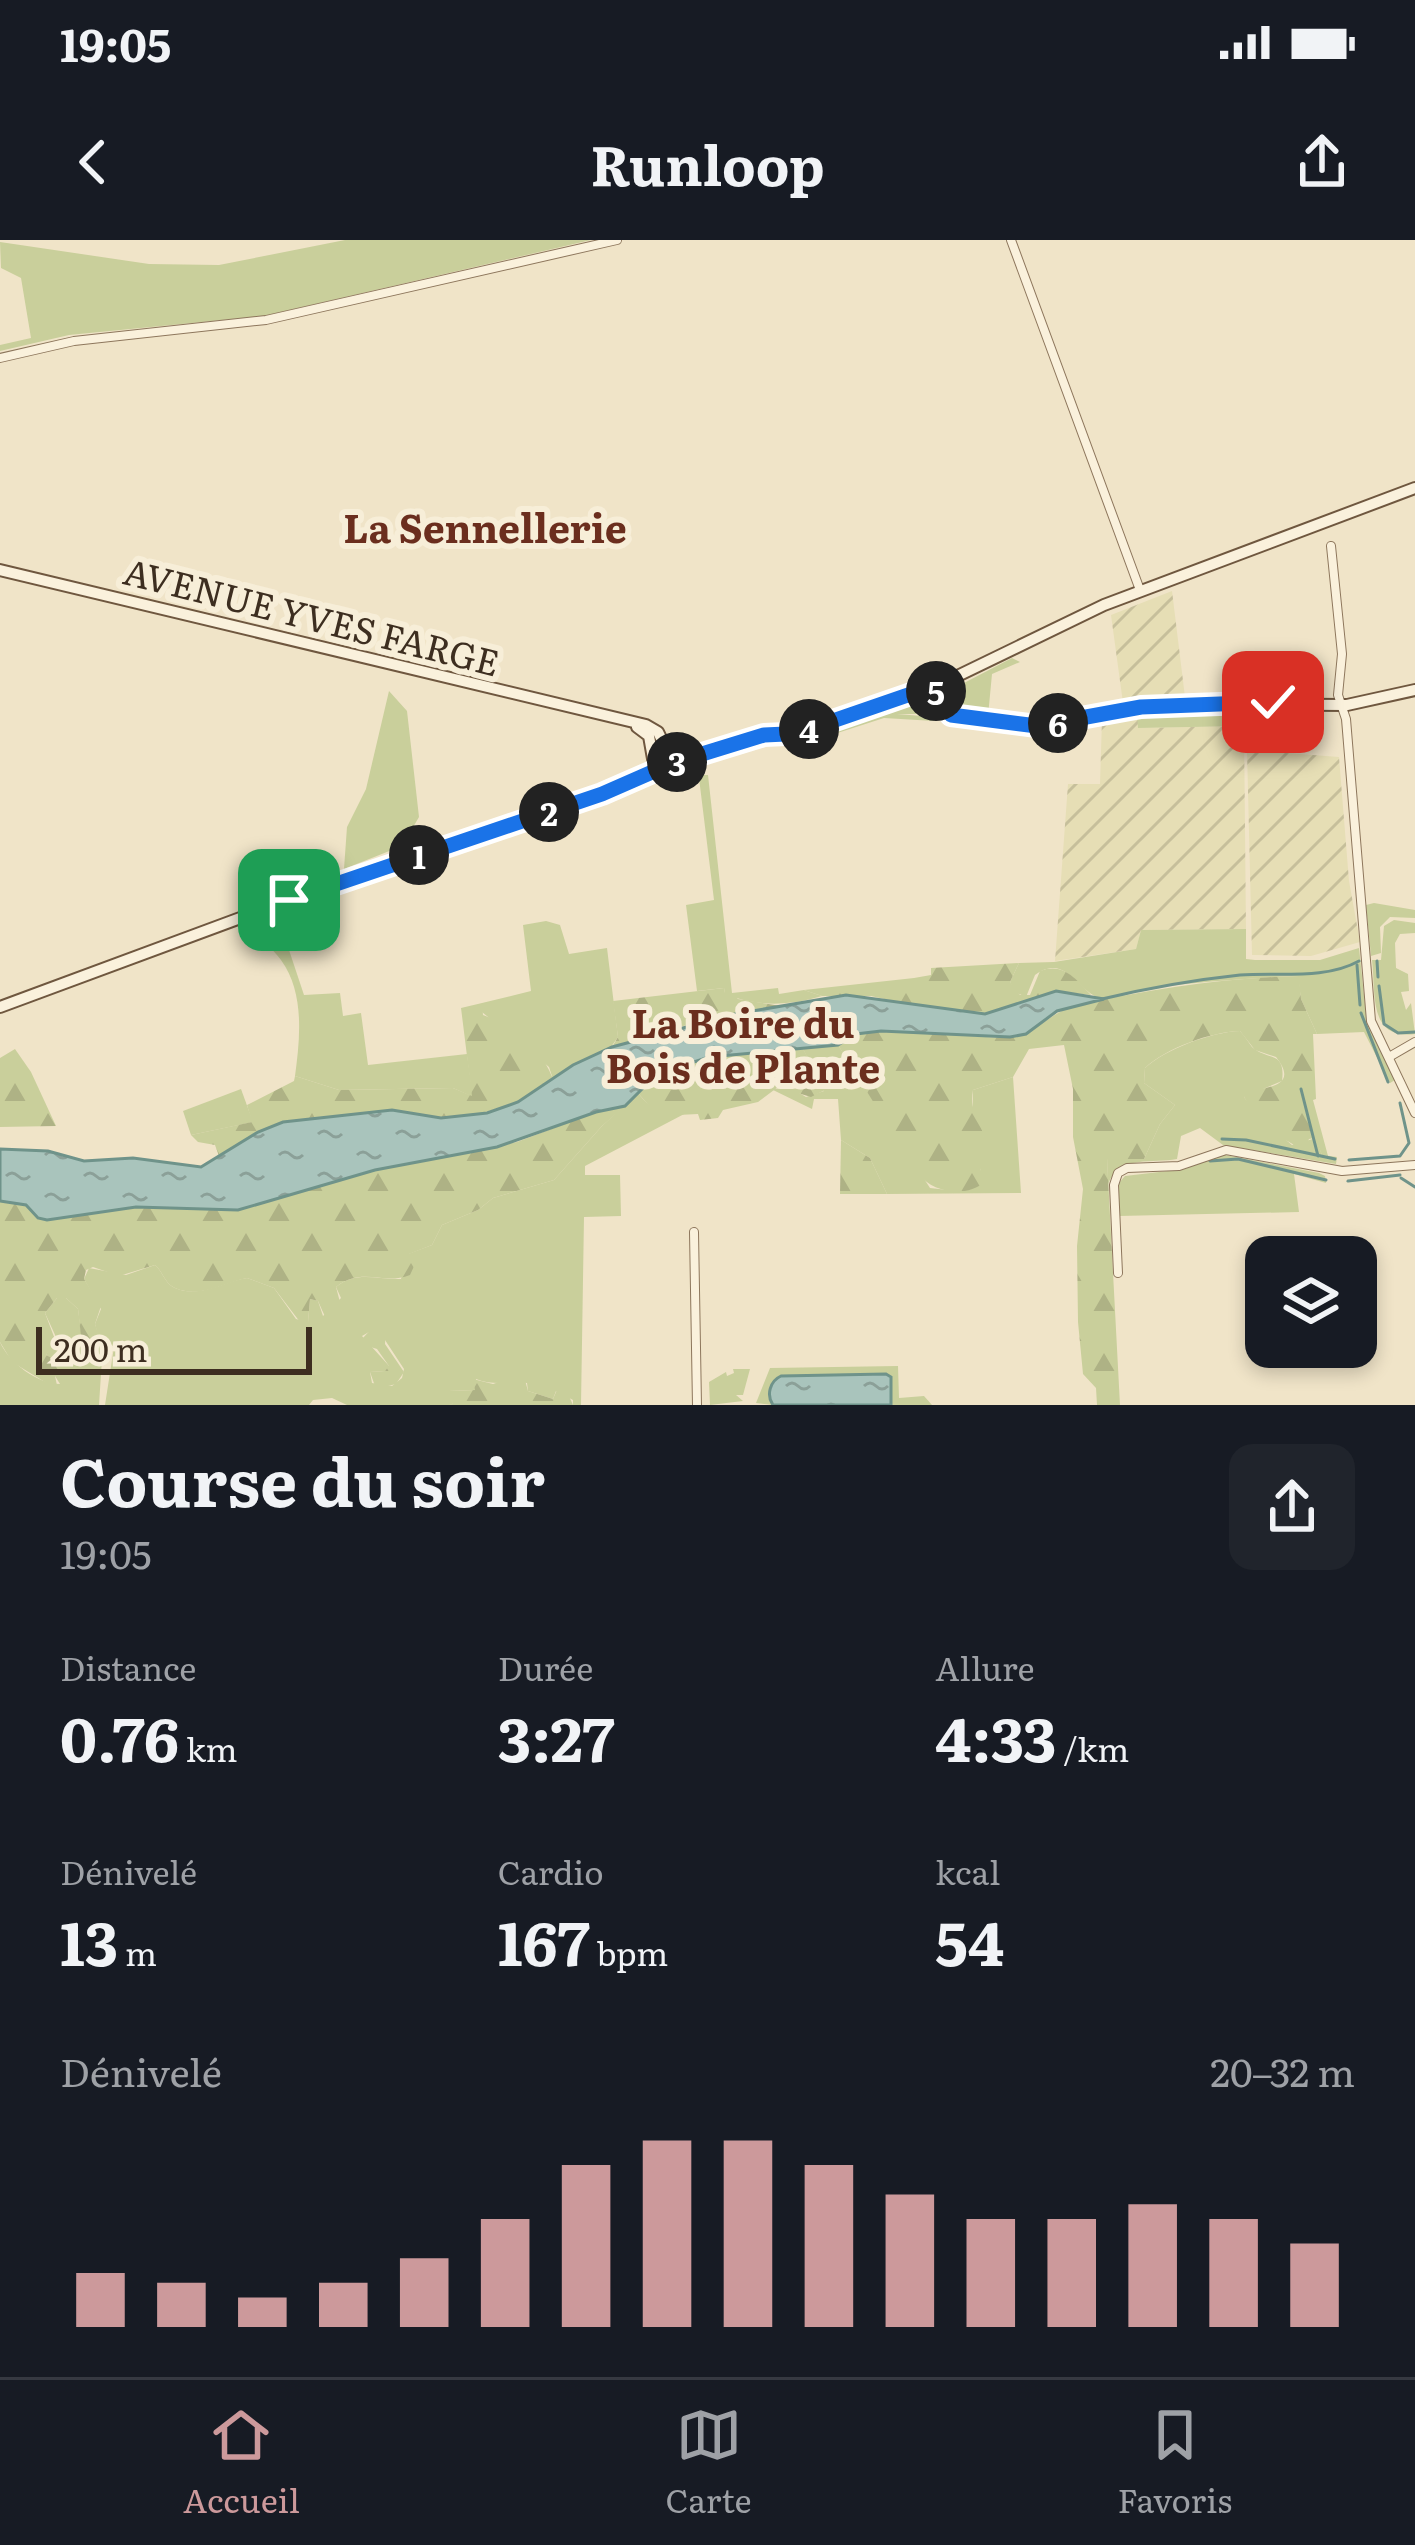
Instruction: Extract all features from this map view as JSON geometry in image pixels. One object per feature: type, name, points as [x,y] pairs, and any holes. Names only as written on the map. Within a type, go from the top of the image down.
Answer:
[{"type":"main road","points":[[0,1007],[340,882],[613,790],[673,763],[764,735],[821,725],[938,685],[1140,590],[1415,488]]},
{"type":"main road","name":"AVENUE YVES FARGE","points":[[0,569],[653,728],[673,763]]},
{"type":"main road","points":[[938,685],[946,712],[1037,726],[1180,704],[1341,706],[1415,690]]},
{"type":"main road","name":"AVENUE YVES FARGE","points":[[611,718],[645,731],[655,770]]},
{"type":"street","points":[[0,358],[74,340],[266,320],[617,240]]},
{"type":"street","points":[[1011,240],[1140,590]]},
{"type":"street","points":[[1330,546],[1342,654],[1337,675],[1346,719],[1371,1022],[1415,1112]]},
{"type":"street","points":[[1389,1057],[1415,1042]]},
{"type":"street","points":[[1118,1273],[1114,1185],[1118,1173],[1127,1168],[1179,1166],[1226,1150],[1342,1171],[1415,1165]]},
{"type":"street","points":[[694,1232],[696,1404]]},
{"type":"shaded area","points":[[1172,591],[1185,697],[1123,703],[1111,615]]},
{"type":"shaded area","points":[[1137,713],[1139,728],[1244,726],[1246,929],[1141,930],[1136,949],[1055,961],[1068,784],[1100,784],[1102,719]]},
{"type":"shaded area","points":[[1247,750],[1339,757],[1349,881],[1360,942],[1311,956],[1252,955]]},
{"type":"green space","points":[[345,240],[591,240],[264,316],[69,335],[0,351],[0,345],[31,338],[21,278],[1,268],[0,242],[149,264],[219,265]]},
{"type":"green space","points":[[1012,658],[1020,662],[992,674],[988,716],[958,704],[955,693],[964,683]]},
{"type":"green space","points":[[389,691],[407,711],[419,817],[402,846],[344,869],[347,827],[366,789]]},
{"type":"green space","points":[[927,701],[935,714],[897,714],[934,717],[934,721],[884,718],[825,737],[830,728]]},
{"type":"green space","points":[[1244,709],[1244,726],[1138,728],[1137,713]]},
{"type":"green space","points":[[708,775],[732,993],[778,988],[779,994],[804,990],[822,996],[773,1004],[737,998],[725,994],[724,988],[697,991],[686,905],[714,900],[699,778],[680,781]]},
{"type":"green space","points":[[1366,905],[1415,910],[1415,918],[1390,917],[1380,927],[1381,953],[1371,956]]},
{"type":"green space","points":[[1394,920],[1415,923],[1415,933],[1400,934],[1395,943],[1396,968],[1408,974],[1409,991],[1401,992],[1406,1010],[1411,1003],[1415,1034],[1389,1030],[1377,1012],[1372,960],[1381,960],[1384,926]]},
{"type":"green space","points":[[546,921],[560,925],[569,954],[607,948],[618,1037],[611,1047],[553,1079],[549,1067],[482,1012],[482,1003],[531,991],[523,925]]},
{"type":"green space","points":[[270,923],[273,930],[281,926],[304,995],[340,993],[343,1016],[361,1013],[368,1065],[467,1054],[473,1097],[453,1088],[339,1090],[295,1076],[299,1032],[294,987],[281,960],[255,930]]},
{"type":"green space","points":[[1246,929],[1246,959],[1320,960],[1359,948],[1367,1023],[1395,1080],[1390,1083],[1364,1032],[1317,1034],[1301,999],[1298,976],[1150,988],[1110,999],[1087,991],[1056,968],[1035,975],[1026,997],[1015,992],[1010,982],[1019,963],[1136,949],[1141,930]]},
{"type":"green space","points":[[1019,963],[1010,982],[1020,995],[1030,995],[1040,971],[1056,969],[1091,995],[1056,991],[985,1014],[804,990],[914,978],[931,975],[931,968]]},
{"type":"green space","points":[[1299,976],[1301,999],[1317,1034],[1313,1034],[1313,1100],[1328,1156],[1322,1155],[1315,1138],[1296,1147],[1260,1127],[1244,1097],[1278,1084],[1284,1074],[1276,1057],[1255,1050],[1240,1031],[1189,1042],[1145,1068],[1144,1083],[1175,1105],[1144,1159],[1107,1159],[1120,1405],[1097,1405],[1096,1388],[1083,1374],[1078,1322],[1077,1246],[1083,1189],[1064,1045],[1029,1049],[1013,1077],[973,1090],[973,1106],[985,1141],[980,1164],[986,1181],[961,1192],[933,1186],[918,1174],[838,1045],[853,1035],[886,1028],[1008,1037],[1081,1004],[1189,985]]},
{"type":"green space","points":[[724,988],[738,999],[781,1006],[683,1026],[612,1047],[618,1037],[613,1001]]},
{"type":"green space","points":[[482,1003],[483,1015],[506,1025],[534,1047],[553,1079],[518,1102],[479,1114],[441,1118],[392,1110],[283,1122],[219,1156],[215,1145],[198,1142],[191,1135],[252,1122],[247,1105],[294,1081],[295,1076],[339,1090],[453,1088],[472,1096],[461,1008]]},
{"type":"green space","points":[[1240,1031],[1252,1047],[1281,1065],[1282,1081],[1244,1097],[1271,1135],[1280,1135],[1292,1145],[1316,1138],[1322,1155],[1337,1157],[1336,1164],[1223,1145],[1200,1128],[1181,1136],[1177,1159],[1129,1164],[1108,1184],[1107,1158],[1144,1159],[1175,1105],[1144,1083],[1145,1068],[1190,1043]]},
{"type":"green space","points":[[801,1045],[838,1045],[930,1188],[957,1191],[981,1172],[978,1161],[984,1138],[973,1116],[973,1090],[1013,1077],[1021,1193],[887,1194],[870,1158],[841,1140],[838,1099],[814,1099],[812,1109],[771,1089],[791,1088],[806,1097],[824,1091]]},
{"type":"green space","points":[[801,1045],[825,1090],[811,1097],[778,1087],[758,1102],[700,1120],[698,1114],[658,1116],[638,1093],[672,1068],[692,1061]]},
{"type":"green space","points":[[15,1049],[56,1126],[0,1127],[0,1058]]},
{"type":"green space","points":[[241,1089],[253,1122],[191,1135],[183,1111]]},
{"type":"green space","points":[[638,1093],[660,1111],[688,1112],[585,1166],[585,1175],[620,1175],[621,1216],[584,1217],[581,1405],[573,1405],[573,1400],[556,1391],[553,1399],[528,1391],[527,1383],[476,1379],[475,1390],[449,1391],[453,1404],[449,1405],[347,1405],[332,1398],[313,1400],[309,1405],[105,1405],[114,1347],[108,1342],[103,1343],[99,1405],[0,1405],[0,1342],[25,1371],[60,1384],[55,1376],[64,1365],[46,1355],[56,1337],[45,1313],[57,1298],[66,1298],[78,1309],[84,1353],[99,1340],[95,1324],[101,1309],[84,1279],[89,1268],[126,1275],[155,1265],[172,1286],[193,1292],[247,1278],[274,1288],[296,1319],[308,1322],[310,1299],[318,1301],[323,1316],[341,1298],[336,1287],[344,1282],[359,1277],[401,1279],[408,1254],[432,1245],[442,1225],[493,1198],[554,1180]],"holes":[[[369,1332],[385,1340],[404,1369],[392,1386],[372,1383],[370,1372],[390,1367],[362,1336]]]},
{"type":"green space","points":[[625,1106],[554,1180],[493,1198],[442,1225],[432,1245],[409,1254],[416,1262],[410,1275],[355,1278],[336,1287],[341,1306],[327,1321],[318,1301],[310,1299],[308,1322],[300,1322],[274,1288],[247,1278],[194,1292],[172,1286],[155,1265],[119,1276],[93,1267],[86,1270],[84,1279],[101,1306],[95,1324],[100,1339],[83,1354],[78,1309],[66,1298],[57,1298],[45,1313],[56,1342],[46,1355],[64,1364],[63,1375],[55,1376],[58,1390],[12,1362],[0,1342],[0,1201],[26,1205],[47,1220],[136,1207],[238,1210],[375,1170],[517,1142]]},
{"type":"green space","points":[[841,1140],[870,1158],[887,1194],[840,1194]]},
{"type":"green space","points":[[1220,1154],[1319,1173],[1326,1183],[1294,1174],[1299,1212],[1119,1216],[1118,1184],[1125,1176],[1185,1169]]},
{"type":"green space","points":[[376,1324],[386,1329],[385,1344],[404,1372],[396,1384],[376,1389],[370,1372],[389,1366],[362,1339]]},
{"type":"green space","points":[[898,1366],[899,1398],[924,1396],[932,1405],[891,1405],[886,1374],[781,1376],[770,1400],[773,1405],[756,1403],[770,1368]]},
{"type":"green space","points":[[733,1369],[750,1369],[743,1395],[736,1395],[743,1401],[710,1405],[709,1382],[726,1372],[727,1376],[734,1373]]},
{"type":"green space","points":[[514,1377],[525,1380],[528,1391],[553,1399],[559,1385],[564,1385],[573,1405],[444,1405],[453,1404],[446,1396],[449,1391],[475,1390],[473,1379],[493,1384]]},
{"type":"water","points":[[1056,991],[1104,999],[1057,1011],[1026,1034],[1010,1037],[881,1031],[856,1034],[838,1045],[709,1057],[657,1074],[625,1106],[497,1147],[375,1170],[238,1210],[136,1207],[47,1220],[38,1218],[26,1205],[0,1201],[0,1149],[48,1151],[84,1161],[133,1158],[201,1167],[283,1122],[392,1110],[441,1118],[487,1113],[518,1102],[573,1065],[612,1047],[735,1014],[846,995],[985,1014]]},
{"type":"water","points":[[781,1376],[891,1377],[891,1405],[773,1405],[770,1397],[772,1385]]},
{"type":"waterway","points":[[1102,999],[1222,977],[1317,973],[1359,961]]},
{"type":"waterway","points":[[1377,961],[1378,977]]},
{"type":"waterway","points":[[1357,965],[1360,1005]]},
{"type":"waterway","points":[[1379,986],[1384,1024],[1398,1033],[1415,1032]]},
{"type":"waterway","points":[[1361,1013],[1388,1082]]},
{"type":"waterway","points":[[1301,1089],[1318,1156]]},
{"type":"waterway","points":[[1349,1160],[1400,1156],[1409,1143],[1400,1103]]},
{"type":"waterway","points":[[1222,1139],[1335,1159]]},
{"type":"waterway","points":[[1210,1161],[1238,1159],[1326,1180]]},
{"type":"waterway","points":[[1348,1181],[1400,1175]]},
{"type":"waterway","points":[[1401,1178],[1415,1187]]},
{"type":"district","name":"La Sennellerie","points":[[485,526]]},
{"type":"district","name":"La Boire du Bois de Plante","points":[[743,1044]]},
{"type":"route","points":[[289,900],[602,794],[673,763],[764,735],[821,725],[934,686],[951,715],[1012,725],[1044,725],[1141,707],[1273,702]]}]
